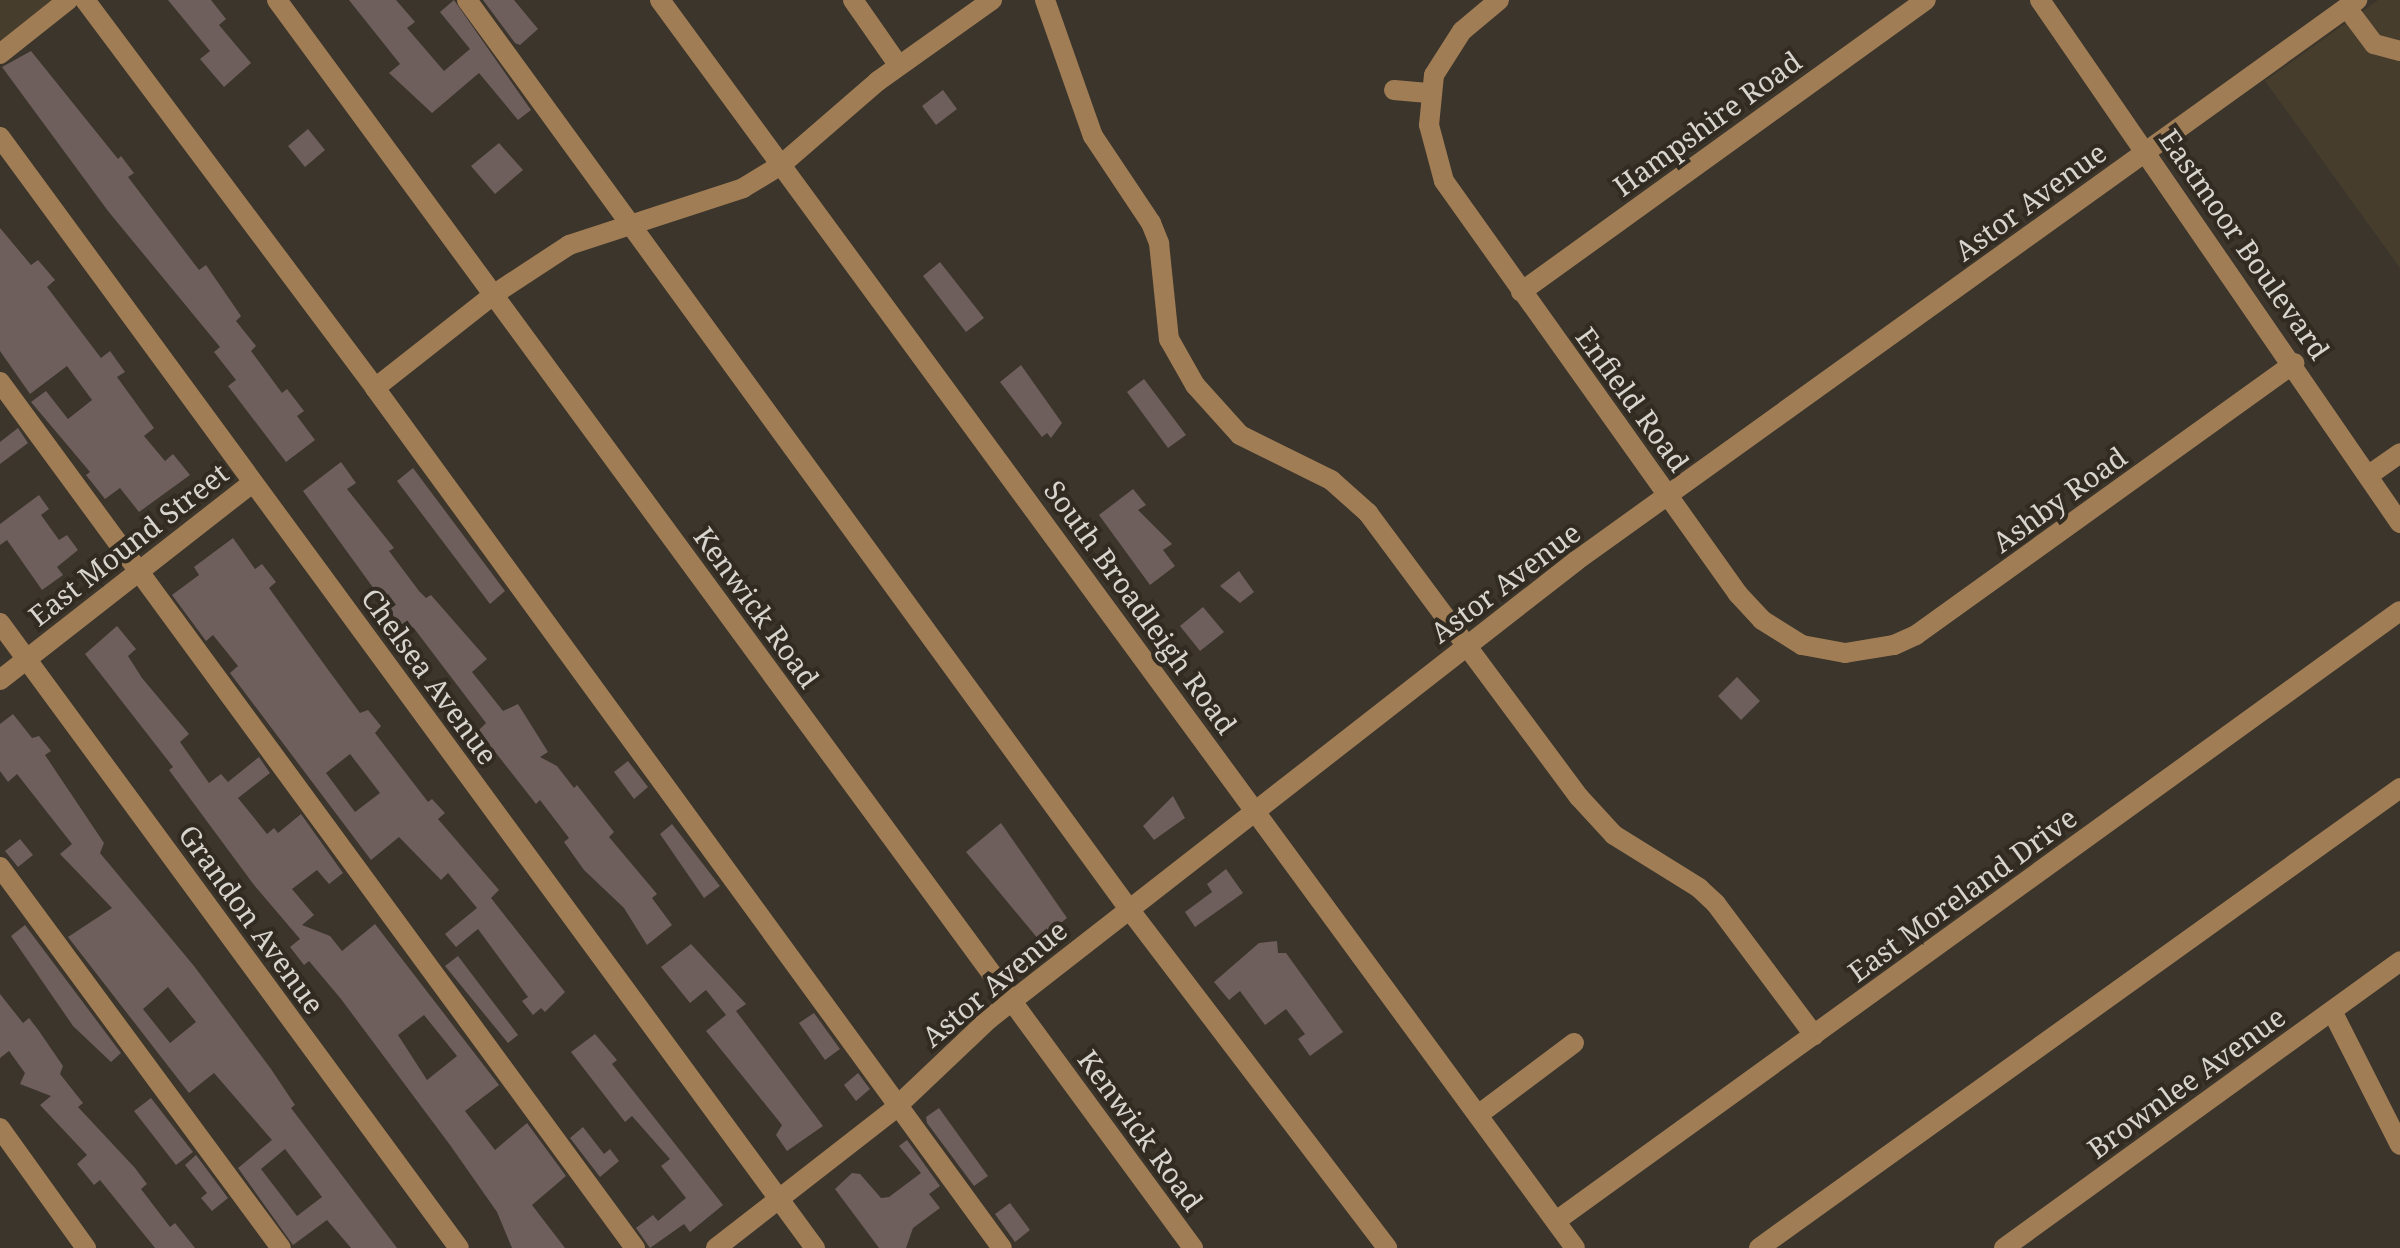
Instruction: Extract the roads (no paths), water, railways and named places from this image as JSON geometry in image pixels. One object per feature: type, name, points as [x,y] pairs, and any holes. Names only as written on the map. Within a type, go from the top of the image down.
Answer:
[{"type":"street","points":[[0,54],[68,0]]},
{"type":"street","points":[[85,0],[375,388],[1002,1248]]},
{"type":"street","name":"Kenwick Road","points":[[277,0],[1193,1248]]},
{"type":"street","points":[[467,0],[634,223],[1129,909],[1387,1248]]},
{"type":"street","name":"South Broadleigh Road","points":[[660,0],[1575,1248]]},
{"type":"street","points":[[853,0],[899,66]]},
{"type":"street","points":[[375,388],[493,295],[569,245],[743,188],[781,165],[899,66],[992,0]]},
{"type":"street","points":[[1045,0],[1060,31],[1081,111],[1159,243],[1163,311],[1180,362],[1240,435],[1309,467],[1349,495],[1600,822],[1716,904],[1814,1035]]},
{"type":"street","points":[[1394,90],[1428,93],[1451,44],[1499,0]]},
{"type":"street","name":"Hampshire Road","points":[[1521,292],[1926,0]]},
{"type":"street","name":"Eastmoor Boulevard","points":[[2040,0],[2294,363],[2400,523]]},
{"type":"street","points":[[2352,4],[2374,44],[2400,51]]},
{"type":"street","name":"Astor Avenue","points":[[716,1248],[898,1105],[1011,1001],[1466,647],[1668,496],[2352,4]]},
{"type":"street","name":"Enfield Road","points":[[1428,93],[1429,125],[1436,162],[1454,199],[1668,496],[1762,620],[1802,645],[1845,653]]},
{"type":"street","name":"Chelsea Avenue","points":[[0,137],[815,1248]]},
{"type":"street","name":"Ashby Road","points":[[1845,653],[1894,645],[1937,622],[2294,363]]},
{"type":"street","points":[[0,382],[635,1248]]},
{"type":"street","points":[[2369,475],[2400,453]]},
{"type":"street","name":"East Mound Street","points":[[0,680],[253,482]]},
{"type":"street","name":"East Moreland Drive","points":[[1556,1221],[2400,611]]},
{"type":"street","name":"Grandon Avenue","points":[[0,623],[459,1248]]},
{"type":"street","points":[[1759,1248],[2400,788]]},
{"type":"street","points":[[0,867],[281,1248]]},
{"type":"street","name":"Brownlee Avenue","points":[[2004,1248],[2400,961]]},
{"type":"street","points":[[2332,1011],[2398,1136]]},
{"type":"street","points":[[1478,1115],[1574,1043]]},
{"type":"street","points":[[0,1128],[86,1248]]}]
